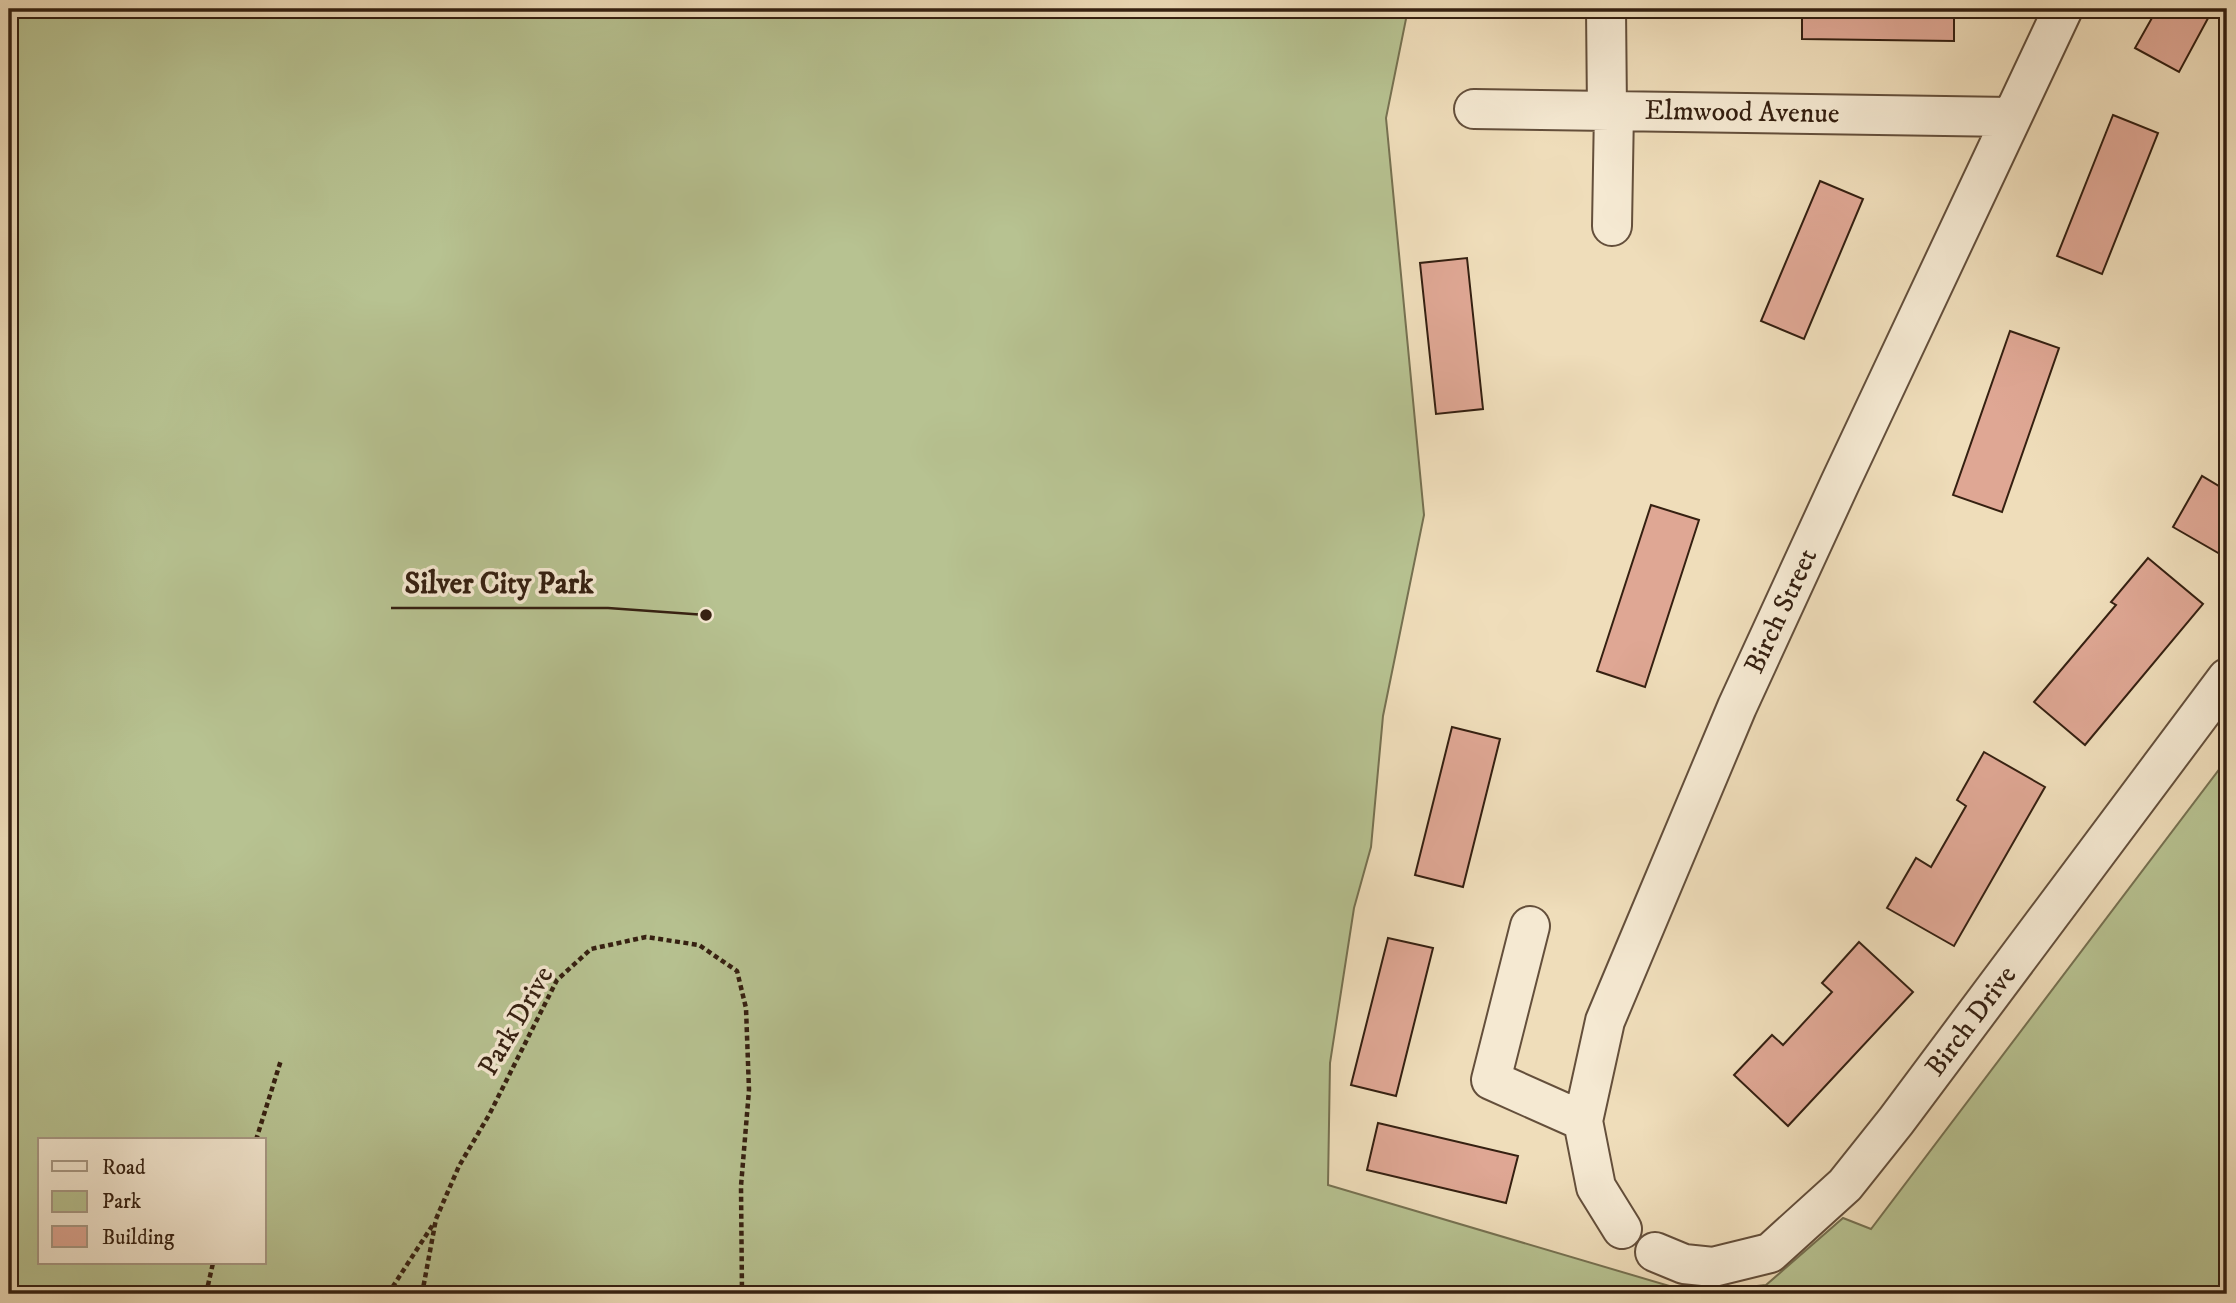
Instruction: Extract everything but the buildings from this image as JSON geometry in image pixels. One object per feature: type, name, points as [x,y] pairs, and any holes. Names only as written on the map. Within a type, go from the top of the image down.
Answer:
[{"type":"street","points":[[1606,9],[1611,110],[1612,226]]},
{"type":"street","name":"Birch Street","points":[[1622,1229],[1596,1187],[1583,1121],[1605,1021],[1732,720],[2063,9]]},
{"type":"street","name":"Elmwood Avenue","points":[[1474,109],[2011,117]]},
{"type":"street","name":"Birch Drive","points":[[1655,1252],[1684,1264],[1713,1267],[1770,1253],[1844,1185],[1896,1121],[2227,678]]},
{"type":"street","points":[[1530,926],[1491,1080],[1583,1121]]},
{"type":"path","name":"Park Drive","points":[[422,1294],[436,1219],[459,1167],[489,1115],[557,980],[591,949],[646,937],[699,945],[737,971],[746,1008],[749,1090],[741,1186],[742,1294]]},
{"type":"path","points":[[257,1138],[281,1060]]},
{"type":"path","points":[[388,1294],[436,1219]]},
{"type":"path","points":[[206,1294],[213,1264]]},
{"type":"green space","points":[[9,9],[1408,9],[1386,118],[1424,515],[1383,716],[1371,847],[1354,908],[1330,1063],[1328,1185],[1693,1293],[1766,1285],[1843,1218],[1871,1229],[2227,759],[2227,1294],[9,1294]]},
{"type":"place","name":"Silver City Park","points":[[706,615]]}]
